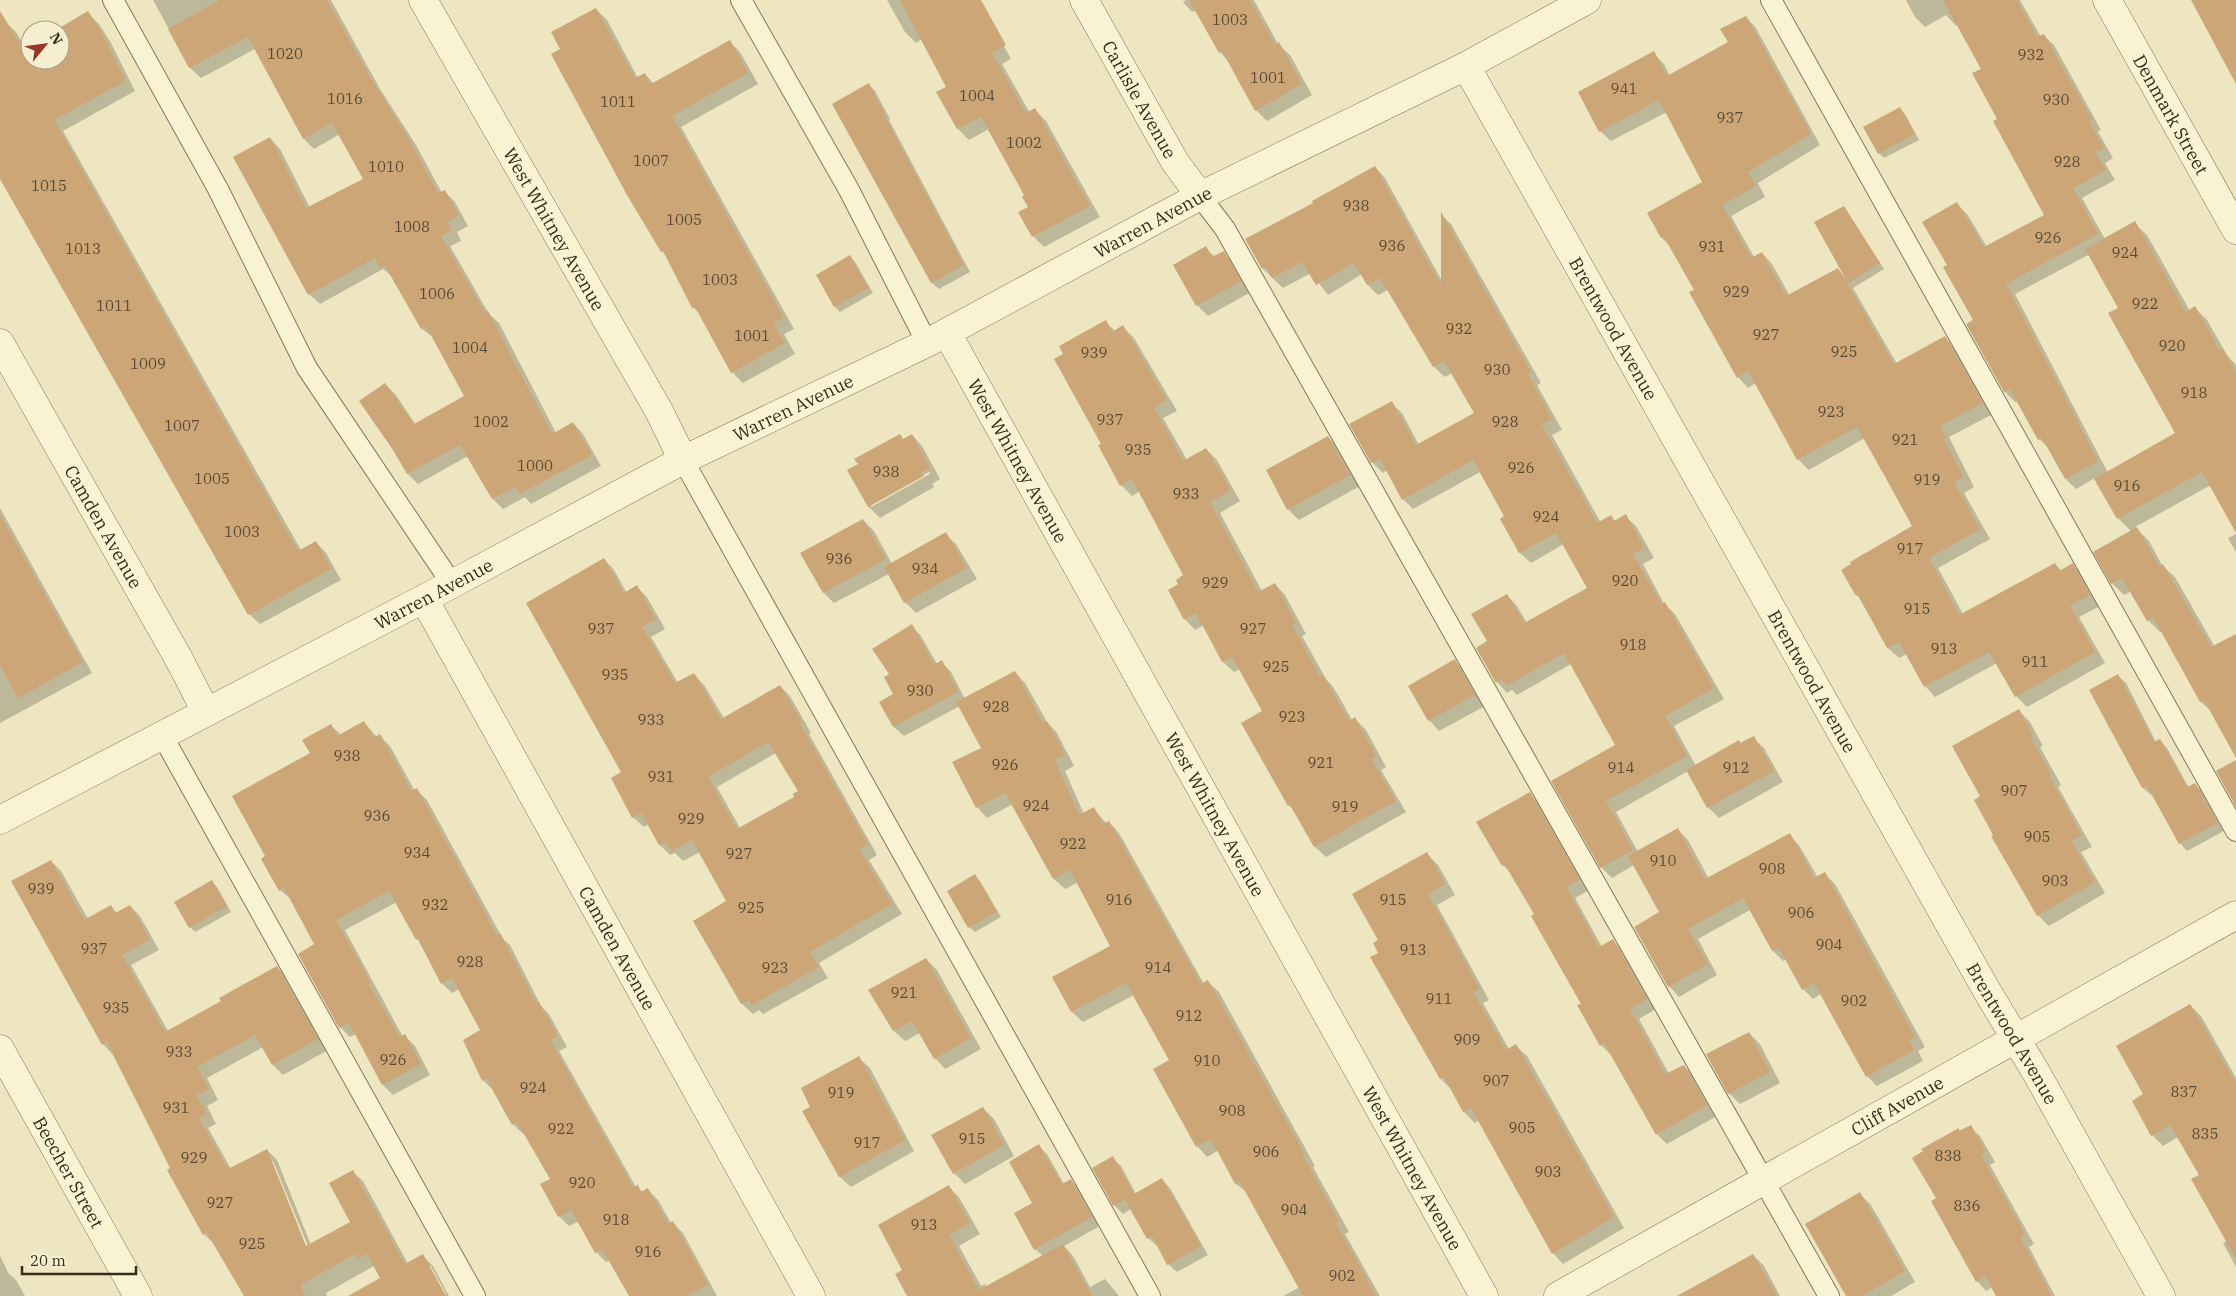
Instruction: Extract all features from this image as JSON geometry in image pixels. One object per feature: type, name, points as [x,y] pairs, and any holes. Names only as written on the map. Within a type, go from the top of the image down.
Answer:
[{"type":"street","name":"West Whitney Avenue","points":[[423,0],[659,411],[683,460]]},
{"type":"street","name":"Carlisle Avenue","points":[[1084,0],[1175,162],[1200,196]]},
{"type":"street","name":"Warren Avenue","points":[[0,820],[424,599],[683,460],[937,338],[1200,196],[1466,66],[1587,0]]},
{"type":"street","name":"Denmark Street","points":[[2107,0],[2236,230]]},
{"type":"street","name":"Brentwood Avenue","points":[[1466,66],[2161,1296]]},
{"type":"street","name":"West Whitney Avenue","points":[[937,338],[1484,1296]]},
{"type":"street","name":"Camden Avenue","points":[[0,343],[170,644],[206,712]]},
{"type":"street","name":"Camden Avenue","points":[[424,599],[811,1296]]},
{"type":"street","name":"Cliff Avenue","points":[[1558,1296],[2236,915]]},
{"type":"street","name":"Beecher Street","points":[[0,1049],[138,1296]]},
{"type":"lane","points":[[113,0],[218,189],[307,368],[452,584]]},
{"type":"lane","points":[[741,0],[937,338]]},
{"type":"lane","points":[[1771,0],[2236,831]]},
{"type":"lane","points":[[1200,196],[1225,229],[1829,1296]]},
{"type":"lane","points":[[683,460],[1150,1296]]},
{"type":"lane","points":[[162,735],[476,1296]]},
{"type":"building","points":[[220,0],[327,0],[370,77],[406,134],[438,193],[445,190],[459,215],[447,222],[452,230],[441,236],[485,313],[488,311],[552,434],[573,422],[592,455],[520,494],[516,487],[492,499],[460,445],[407,474],[359,401],[385,383],[414,424],[464,396],[426,326],[421,329],[385,266],[380,268],[375,258],[308,295],[233,157],[270,137],[306,208],[363,179],[332,123],[303,139],[248,37],[189,68],[168,29]]},
{"type":"building","points":[[900,0],[981,0],[1006,45],[992,53],[1026,113],[1035,108],[1090,206],[1032,237],[1018,212],[1028,207],[1022,197],[1024,195],[981,117],[957,129],[936,92],[946,87]]},
{"type":"building","points":[[1189,0],[1250,0],[1275,45],[1279,42],[1302,84],[1255,111],[1222,51],[1219,53]]},
{"type":"building","points":[[1943,0],[2017,0],[2037,37],[2044,34],[2092,120],[2089,121],[2104,148],[2095,152],[2106,170],[2073,188],[2098,234],[2006,284],[2098,461],[2065,479],[2042,438],[2038,440],[2010,389],[2004,392],[1966,324],[1973,320],[1943,267],[1947,265],[1922,222],[1957,202],[1984,247],[2044,215],[1993,121],[1997,119],[1972,73],[1981,69]]},
{"type":"building","points":[[2191,0],[2236,0],[2236,84]]},
{"type":"building","points":[[596,8],[635,78],[645,73],[651,84],[730,40],[748,73],[672,116],[784,318],[774,323],[785,343],[731,373],[695,307],[692,308],[663,251],[661,252],[627,195],[551,54],[560,49],[551,32]]},
{"type":"building","points":[[0,11],[20,43],[20,70],[70,70],[70,22],[88,11],[101,31],[126,81],[54,120],[298,551],[316,541],[331,569],[248,615],[0,179]]},
{"type":"building","points":[[1746,16],[1811,134],[1748,172],[1756,186],[1722,205],[1751,258],[1762,252],[1786,296],[1838,268],[1894,364],[1945,336],[1983,403],[1940,426],[1946,438],[1944,439],[1964,477],[1954,482],[1980,529],[1929,558],[1959,615],[2055,563],[2059,571],[2073,563],[2090,595],[2070,606],[2095,652],[2015,697],[1989,652],[1924,687],[1899,642],[1887,648],[1858,595],[1856,596],[1841,570],[1851,564],[1850,562],[1912,526],[1883,473],[1857,427],[1797,460],[1748,371],[1737,378],[1689,292],[1694,290],[1664,237],[1661,238],[1647,213],[1702,182],[1659,100],[1599,132],[1578,92],[1654,51],[1667,76],[1728,42],[1720,29]]},
{"type":"building","points":[[869,83],[964,265],[931,283],[832,104]]},
{"type":"building","points":[[1900,107],[1915,134],[1878,154],[1863,127]]},
{"type":"building","points":[[1375,166],[1441,285],[1441,212],[1531,372],[1528,374],[1552,419],[1542,425],[1597,523],[1611,515],[1614,521],[1626,514],[1644,548],[1633,554],[1661,604],[1665,602],[1714,688],[1665,716],[1687,756],[1606,801],[1633,850],[1600,868],[1551,781],[1615,745],[1564,653],[1506,686],[1502,679],[1496,683],[1476,648],[1487,641],[1471,614],[1507,594],[1524,623],[1587,588],[1556,533],[1519,553],[1500,519],[1504,516],[1473,460],[1402,500],[1380,459],[1371,463],[1349,424],[1392,401],[1416,445],[1474,413],[1444,361],[1433,367],[1380,278],[1367,285],[1354,263],[1316,285],[1302,262],[1272,278],[1266,267],[1262,269],[1245,239],[1313,203],[1312,201]]},
{"type":"building","points":[[1844,206],[1880,263],[1848,283],[1814,222]]},
{"type":"building","points":[[2135,221],[2186,312],[2195,306],[2220,351],[2223,349],[2236,373],[2236,533],[2202,472],[2117,519],[2094,479],[2175,433],[2108,313],[2118,308],[2085,249]]},
{"type":"building","points":[[1206,246],[1212,257],[1224,251],[1241,281],[1196,306],[1173,265]]},
{"type":"building","points":[[850,255],[868,288],[834,307],[816,275]]},
{"type":"building","points":[[1106,320],[1112,332],[1123,325],[1167,400],[1154,407],[1183,461],[1206,448],[1231,490],[1210,502],[1258,592],[1275,583],[1296,623],[1292,625],[1320,677],[1323,675],[1349,721],[1355,717],[1376,756],[1371,759],[1396,801],[1314,847],[1290,805],[1288,806],[1241,723],[1262,711],[1232,657],[1222,662],[1196,613],[1184,620],[1168,590],[1178,584],[1176,580],[1183,575],[1132,479],[1120,486],[1098,445],[1101,444],[1054,359],[1063,354],[1059,346]]},
{"type":"building","points":[[900,434],[903,439],[912,434],[930,468],[922,472],[924,476],[868,507],[847,470],[858,464],[854,459]]},
{"type":"building","points":[[1328,436],[1350,475],[1287,510],[1266,470]]},
{"type":"building","points":[[0,515],[83,662],[18,698],[0,665]]},
{"type":"building","points":[[863,519],[886,559],[823,593],[800,553]]},
{"type":"building","points":[[2137,527],[2159,566],[2163,564],[2211,647],[2236,634],[2236,758],[2204,700],[2200,702],[2153,617],[2147,621],[2122,578],[2111,584],[2093,552]]},
{"type":"building","points":[[946,532],[967,568],[904,603],[884,567]]},
{"type":"building","points":[[604,558],[624,593],[637,585],[656,619],[642,627],[675,683],[694,673],[721,719],[780,685],[868,844],[859,849],[892,904],[810,952],[819,967],[752,1005],[749,1000],[741,1004],[693,921],[726,901],[692,840],[672,851],[666,842],[659,845],[641,813],[632,818],[611,778],[621,772],[526,603]],"holes":[[[768,742],[798,791],[793,794],[794,797],[737,829],[708,777]]]},
{"type":"building","points":[[912,624],[934,665],[942,660],[958,692],[893,727],[879,702],[893,694],[884,677],[889,674],[872,649]]},
{"type":"building","points":[[1455,659],[1475,695],[1428,721],[1408,686]]},
{"type":"building","points":[[1015,671],[1043,723],[1047,721],[1065,755],[1055,760],[1079,815],[1094,807],[1103,824],[1109,821],[1201,984],[1208,980],[1305,1155],[1303,1156],[1339,1221],[1336,1223],[1376,1296],[1303,1296],[1240,1182],[1235,1184],[1211,1139],[1196,1147],[1153,1069],[1169,1060],[1126,983],[1071,1012],[1052,977],[1110,946],[1070,870],[1053,879],[1005,793],[976,808],[952,762],[981,748],[956,702]]},
{"type":"building","points":[[2118,674],[2154,742],[2160,739],[2187,787],[2195,783],[2218,823],[2179,844],[2147,786],[2142,788],[2089,690]]},
{"type":"building","points":[[2019,709],[2033,735],[2030,736],[2051,774],[2049,776],[2082,836],[2071,841],[2095,882],[2037,916],[1991,836],[1993,835],[1974,800],[1980,796],[1952,746]]},
{"type":"building","points":[[364,721],[374,738],[380,734],[411,791],[417,788],[497,935],[500,933],[536,1003],[539,1002],[558,1036],[550,1040],[633,1187],[638,1185],[641,1192],[648,1188],[668,1224],[673,1221],[708,1284],[687,1296],[629,1296],[602,1249],[595,1253],[571,1210],[558,1217],[540,1184],[550,1179],[517,1122],[512,1125],[486,1078],[482,1081],[463,1040],[480,1030],[452,978],[441,984],[418,939],[416,940],[389,891],[336,920],[371,983],[369,984],[400,1037],[405,1034],[421,1064],[382,1085],[349,1023],[339,1028],[298,954],[314,944],[284,888],[279,891],[261,859],[265,856],[232,796],[310,753],[302,740],[331,724],[337,736]]},
{"type":"building","points":[[1754,736],[1774,771],[1707,808],[1686,770],[1739,740],[1740,743]]},
{"type":"building","points":[[2236,760],[2236,807],[2216,771]]},
{"type":"building","points":[[1530,792],[1580,880],[1566,887],[1599,947],[1613,939],[1647,999],[1630,1009],[1665,1074],[1684,1065],[1707,1105],[1656,1135],[1604,1043],[1600,1046],[1577,1005],[1581,1004],[1531,916],[1534,914],[1505,865],[1502,866],[1476,822]]},
{"type":"building","points":[[1678,828],[1705,879],[1790,833],[1814,878],[1825,872],[1915,1037],[1909,1041],[1914,1050],[1866,1077],[1814,983],[1802,990],[1779,948],[1772,951],[1743,898],[1688,929],[1708,964],[1668,987],[1634,927],[1659,912],[1628,856]]},
{"type":"building","points":[[1427,852],[1445,884],[1428,894],[1480,989],[1473,992],[1506,1050],[1516,1044],[1614,1217],[1552,1254],[1471,1108],[1463,1112],[1444,1077],[1440,1079],[1370,957],[1378,953],[1373,943],[1378,940],[1352,894]]},
{"type":"building","points":[[51,860],[84,920],[111,905],[115,913],[130,905],[150,939],[122,955],[165,1032],[221,1001],[219,998],[277,966],[318,1039],[272,1065],[255,1035],[197,1067],[209,1089],[197,1095],[207,1114],[199,1118],[228,1169],[267,1149],[306,1246],[350,1222],[329,1183],[353,1170],[405,1264],[423,1254],[446,1296],[348,1296],[380,1278],[367,1254],[358,1259],[355,1254],[300,1285],[306,1296],[244,1296],[207,1233],[203,1235],[167,1170],[170,1168],[107,1042],[102,1045],[11,881]]},
{"type":"building","points":[[975,874],[997,912],[968,928],[947,891]]},
{"type":"building","points":[[212,880],[227,906],[189,928],[174,902]]},
{"type":"building","points":[[926,958],[971,1038],[934,1059],[912,1021],[893,1031],[868,990]]},
{"type":"building","points":[[2190,1004],[2236,1083],[2236,1259],[2191,1179],[2199,1175],[2170,1125],[2151,1136],[2132,1101],[2143,1094],[2116,1046]]},
{"type":"building","points":[[1749,1032],[1770,1072],[1728,1094],[1706,1054]]},
{"type":"building","points":[[859,1056],[905,1140],[839,1177],[802,1111],[810,1107],[801,1088]]},
{"type":"building","points":[[983,1107],[1004,1145],[953,1174],[931,1135]]},
{"type":"building","points":[[1971,1125],[1986,1152],[1981,1155],[2025,1234],[2020,1237],[2052,1296],[1996,1296],[1985,1276],[1976,1282],[1931,1201],[1936,1198],[1912,1158],[1923,1151],[1921,1149],[1959,1128],[1959,1131]]},
{"type":"building","points":[[1039,1144],[1062,1184],[1071,1179],[1092,1217],[1034,1250],[1014,1213],[1032,1203],[1009,1162]]},
{"type":"building","points":[[1113,1156],[1134,1194],[1162,1178],[1201,1246],[1167,1265],[1152,1236],[1147,1239],[1125,1200],[1113,1206],[1092,1168]]},
{"type":"building","points":[[949,1185],[970,1223],[949,1235],[979,1290],[1063,1244],[1092,1296],[907,1296],[895,1274],[902,1270],[878,1225]]},
{"type":"building","points":[[1860,1192],[1905,1271],[1862,1296],[1846,1296],[1805,1224]]},
{"type":"building","points":[[1753,1254],[1777,1296],[1677,1296]]}]
